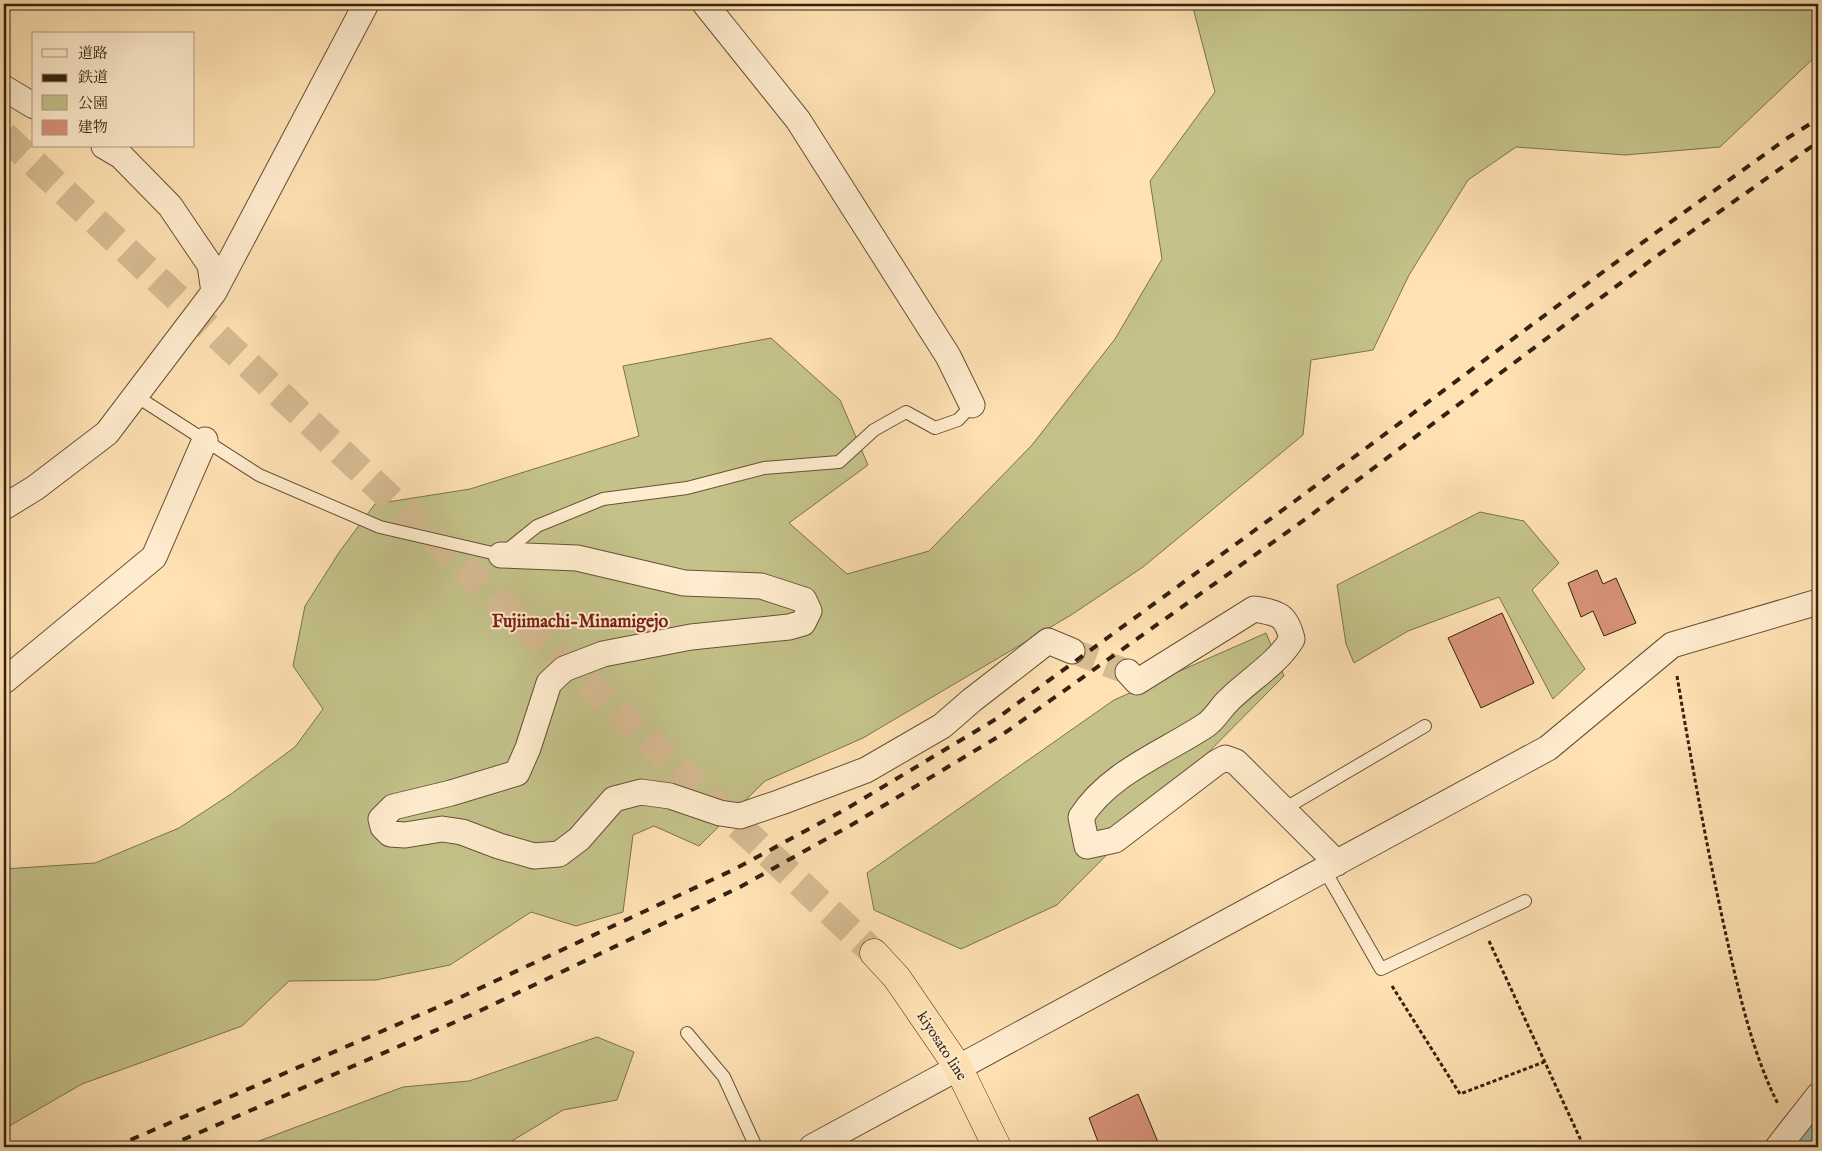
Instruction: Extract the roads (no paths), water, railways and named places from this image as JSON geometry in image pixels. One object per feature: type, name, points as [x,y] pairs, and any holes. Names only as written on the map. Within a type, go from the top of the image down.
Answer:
[{"type":"highway","name":"kiyosato line","points":[[874,953],[897,978],[958,1067],[998,1147]]},
{"type":"street","points":[[4,507],[35,488],[107,433],[214,292],[366,4]]},
{"type":"street","points":[[705,4],[798,120],[948,356],[972,405]]},
{"type":"street","points":[[4,88],[32,105]]},
{"type":"street","points":[[107,148],[121,156],[170,206],[210,265],[214,292]]},
{"type":"street","points":[[4,681],[154,557],[204,440]]},
{"type":"street","points":[[501,555],[577,558],[684,582],[761,586],[804,600],[809,611],[803,623],[789,627],[691,637],[603,654],[564,668],[550,683],[528,748],[517,773],[451,793],[393,807],[381,819],[383,827],[390,834],[405,835],[442,829],[462,832],[499,846],[534,856],[559,854],[579,839],[614,799],[641,792],[670,796],[720,813],[740,816],[866,770],[942,726],[972,700],[1048,641],[1072,651]]},
{"type":"street","points":[[812,1147],[1548,748],[1672,646],[1818,602]]},
{"type":"street","points":[[1128,672],[1137,682],[1254,609],[1275,612],[1289,626],[1292,639],[1284,652],[1228,700],[1208,724],[1117,779],[1090,803],[1082,817],[1087,846],[1115,840],[1225,758],[1236,762],[1284,809],[1330,866]]},
{"type":"street","points":[[1784,1139],[1817,1101]]},
{"type":"lane","points":[[136,396],[259,475],[380,527],[501,555],[537,526],[603,498],[687,488],[764,468],[839,462],[874,430],[906,412],[935,428],[958,420],[972,405]]},
{"type":"lane","points":[[1284,809],[1425,726]]},
{"type":"lane","points":[[1330,866],[1381,968],[1525,901]]},
{"type":"lane","points":[[688,1033],[724,1077],[756,1147]]},
{"type":"tunnel","points":[[4,135],[874,953]]},
{"type":"tunnel","points":[[1072,651],[1128,672]]},
{"type":"railway","points":[[114,1147],[461,997],[733,870],[846,809],[996,719],[1295,501],[1650,237],[1786,139],[1818,119]]},
{"type":"railway","points":[[166,1147],[469,1016],[740,887],[853,824],[1006,732],[1307,518],[1654,258],[1818,142]]},
{"type":"district","name":"Fujiimachi-Minamigejo","points":[[580,622]]}]
